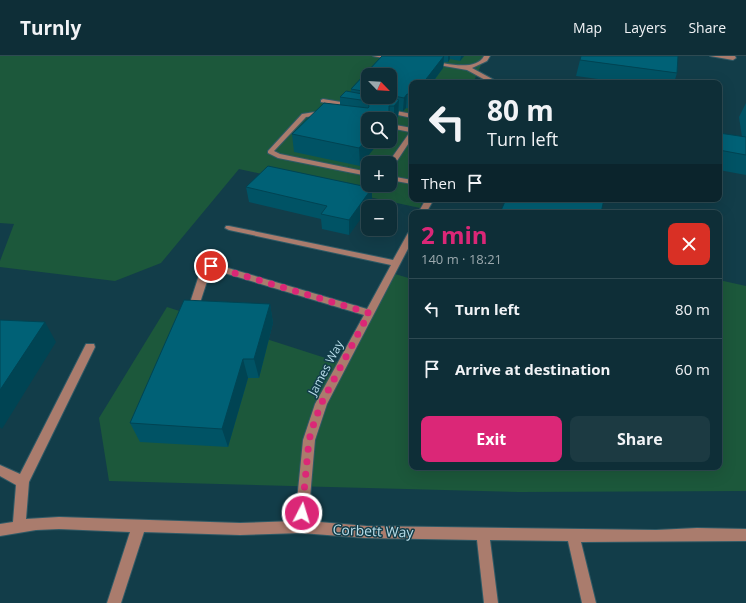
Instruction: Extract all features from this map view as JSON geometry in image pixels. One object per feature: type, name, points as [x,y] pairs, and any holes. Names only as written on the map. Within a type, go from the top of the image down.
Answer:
[{"type":"street","points":[[376,56],[399,59]]},
{"type":"street","points":[[468,68],[485,60],[487,56]]},
{"type":"street","points":[[714,56],[732,58],[732,56]]},
{"type":"street","points":[[422,62],[468,68],[489,80]]},
{"type":"street","points":[[323,101],[360,107]]},
{"type":"street","points":[[382,111],[409,116]]},
{"type":"street","points":[[338,117],[315,114],[304,115],[270,152],[278,156],[361,173]]},
{"type":"street","points":[[397,127],[409,129]]},
{"type":"street","points":[[396,156],[409,137]]},
{"type":"street","points":[[397,179],[409,181]]},
{"type":"street","points":[[229,228],[396,263]]},
{"type":"street","name":"James Way","points":[[301,527],[309,440],[321,404],[409,238]]},
{"type":"street","points":[[193,309],[205,269],[211,266],[369,313]]},
{"type":"street","points":[[19,526],[22,482],[90,347]]},
{"type":"street","points":[[0,470],[22,482]]},
{"type":"street","name":"Corbett Way","points":[[0,530],[19,526],[59,523],[240,528],[301,527],[366,532],[656,536],[697,534],[746,535]]},
{"type":"street","points":[[114,603],[139,526]]},
{"type":"street","points":[[483,534],[491,603]]},
{"type":"street","points":[[574,535],[589,603]]},
{"type":"green space","points":[[0,56],[485,56],[474,80],[409,80],[409,202],[422,202],[420,208],[397,203],[397,200],[383,200],[239,169],[161,263],[115,281],[0,267],[0,261],[14,224],[0,223]]},
{"type":"green space","points":[[388,272],[409,278],[409,470],[722,470],[722,281],[746,286],[746,491],[519,492],[109,481],[99,418],[167,307],[341,363]]},
{"type":"building","points":[[382,56],[444,56],[425,80],[409,80],[409,94],[407,94],[404,98],[397,96],[397,68],[371,68]]},
{"type":"building","points":[[581,56],[678,56],[677,73],[580,60]]},
{"type":"building","points":[[361,78],[361,91],[351,89]]},
{"type":"building","points":[[346,91],[361,94],[361,100],[340,97]]},
{"type":"building","points":[[324,103],[369,107],[368,104],[396,104],[394,106],[389,106],[389,112],[361,112],[361,146],[359,148],[292,134]]},
{"type":"building","points":[[722,133],[746,137],[746,155],[722,151]]},
{"type":"building","points":[[268,166],[361,186],[361,192],[369,192],[363,200],[361,200],[361,203],[349,220],[321,214],[327,206],[246,187]]},
{"type":"building","points":[[505,202],[603,202],[602,210],[501,210]]},
{"type":"building","points":[[184,300],[270,304],[254,359],[243,359],[222,429],[130,423]]},
{"type":"building","points":[[0,320],[45,322],[0,390]]},
{"type":"route","points":[[211,266],[369,313],[321,404],[314,423],[309,440],[302,513]]}]
